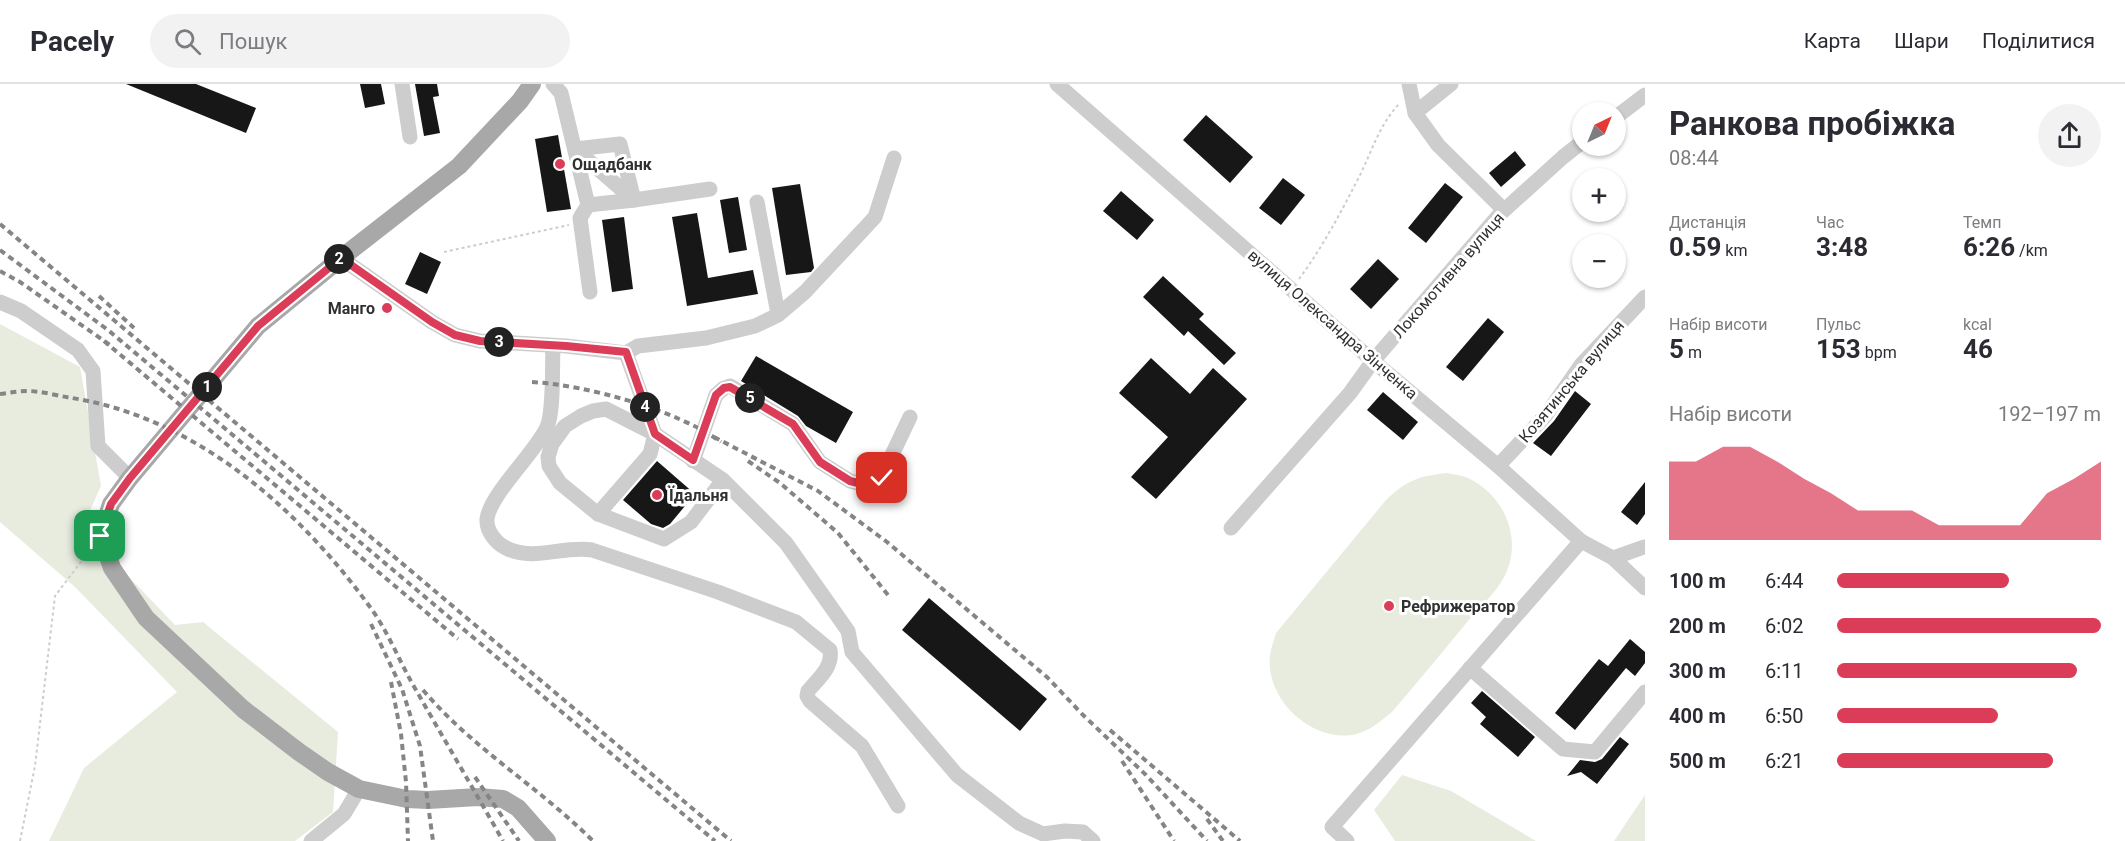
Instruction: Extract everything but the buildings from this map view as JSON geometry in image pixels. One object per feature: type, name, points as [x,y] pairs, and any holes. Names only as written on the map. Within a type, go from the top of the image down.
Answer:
[{"type":"main road","points":[[532,84],[459,166],[258,326],[130,478],[111,504],[100,536],[112,568],[146,618],[243,709],[328,772],[359,789],[407,799],[428,800],[478,796],[503,800],[518,808],[547,841]]},
{"type":"street","points":[[402,84],[410,137]]},
{"type":"street","points":[[553,84],[561,93],[588,205],[579,218],[590,292]]},
{"type":"street","name":"вулиця Олександра Зінченка","points":[[1057,84],[1373,362],[1498,466],[1581,541],[1613,558],[1645,588]]},
{"type":"street","points":[[1414,113],[1451,84]]},
{"type":"street","points":[[1410,88],[1414,113],[1438,145],[1504,210]]},
{"type":"street","points":[[1626,111],[1643,102]]},
{"type":"street","points":[[575,149],[620,144],[634,200]]},
{"type":"street","points":[[575,149],[634,200]]},
{"type":"street","name":"Локомотивна вулиця","points":[[1231,528],[1350,393],[1373,362],[1504,210],[1572,150]]},
{"type":"street","points":[[341,258],[432,322],[455,335],[480,341],[626,352],[638,346],[706,338],[755,326],[778,314],[805,292],[875,217],[894,158]]},
{"type":"street","points":[[588,205],[710,189]]},
{"type":"street","points":[[757,202],[778,314]]},
{"type":"street","name":"Козятинська вулиця","points":[[1498,466],[1546,415],[1581,365],[1645,297]]},
{"type":"street","points":[[0,302],[21,311],[78,350],[93,371],[98,446],[130,478]]},
{"type":"street","points":[[560,346],[547,427],[493,504],[487,519],[489,530],[495,540],[506,548],[523,553],[539,554],[579,548],[592,550],[718,592],[796,622],[830,650],[831,658],[828,668],[808,691],[807,696],[862,746],[898,806]]},
{"type":"street","points":[[598,514],[650,454],[655,434],[626,352]]},
{"type":"street","points":[[693,460],[716,395],[724,388],[730,387],[793,424],[820,462],[850,481],[862,484],[876,483],[882,478],[910,417]]},
{"type":"street","points":[[723,480],[691,522],[664,539],[598,514],[560,483],[549,466],[548,457],[552,444],[565,426],[580,416],[606,409],[655,434],[723,480],[786,543],[848,631],[852,652],[957,775],[1019,823],[1043,834],[1065,831],[1083,832],[1094,841]]},
{"type":"street","points":[[1347,841],[1332,827],[1581,541]]},
{"type":"street","points":[[1613,558],[1644,547]]},
{"type":"street","points":[[1470,668],[1563,749],[1595,752],[1645,692]]},
{"type":"street","points":[[311,841],[344,814],[359,789]]},
{"type":"path","points":[[1292,289],[1332,232],[1345,201],[1362,171],[1373,142],[1410,88]]},
{"type":"path","points":[[444,252],[580,223]]},
{"type":"path","points":[[20,841],[35,766],[55,596],[100,536]]},
{"type":"shaded area","points":[[0,324],[80,367],[101,486],[82,528],[175,625],[203,622],[338,732],[333,812],[295,841],[49,841],[84,768],[177,692],[75,587],[0,522]]},
{"type":"shaded area","name":"Рефрижератор","points":[[1447,473],[1462,476],[1483,487],[1502,509],[1508,522],[1512,550],[1509,565],[1500,585],[1392,712],[1378,723],[1363,732],[1352,735],[1336,735],[1306,724],[1293,714],[1275,687],[1270,671],[1270,655],[1276,633],[1386,500],[1414,480]]},
{"type":"shaded area","points":[[1402,775],[1451,791],[1536,841],[1395,841],[1374,810]]},
{"type":"shaded area","points":[[1645,795],[1645,841],[1614,841]]},
{"type":"railway","points":[[0,224],[731,841]]},
{"type":"railway","points":[[0,250],[108,330],[715,841]]},
{"type":"railway","points":[[0,271],[20,282],[110,345]]},
{"type":"railway","points":[[99,296],[134,328]]},
{"type":"railway","points":[[104,341],[458,639]]},
{"type":"railway","points":[[532,382],[578,388],[630,401],[680,420],[721,442]]},
{"type":"railway","points":[[0,394],[33,391],[72,398],[117,409],[161,425],[202,447],[240,473],[277,503],[342,570],[370,607],[503,841]]},
{"type":"railway","points":[[714,437],[818,491],[887,542],[1048,678],[1146,775],[1207,841]]},
{"type":"railway","points":[[748,461],[780,483],[838,533],[888,595]]},
{"type":"railway","points":[[371,624],[402,689],[420,746],[433,841]]},
{"type":"railway","points":[[391,682],[401,734],[406,782],[408,841]]},
{"type":"railway","points":[[423,690],[442,711],[484,749],[551,803],[593,841]]},
{"type":"railway","points":[[1110,730],[1240,841]]},
{"type":"railway","points":[[1122,761],[1174,841]]},
{"type":"railway","points":[[475,777],[519,841]]},
{"type":"railway","points":[[1207,819],[1223,841]]},
{"type":"place","name":"Ощадбанк","points":[[560,164]]},
{"type":"place","name":"Манго","points":[[387,308]]},
{"type":"place","name":"Їдальня","points":[[657,495]]},
{"type":"place","name":"Рефрижератор","points":[[1389,606]]},
{"type":"route","points":[[100,536],[111,504],[130,478],[258,326],[341,258],[432,322],[455,335],[480,341],[626,352],[655,434],[693,460],[716,395],[724,388],[730,387],[793,424],[820,462],[850,481],[862,484],[876,483],[882,478]]}]
